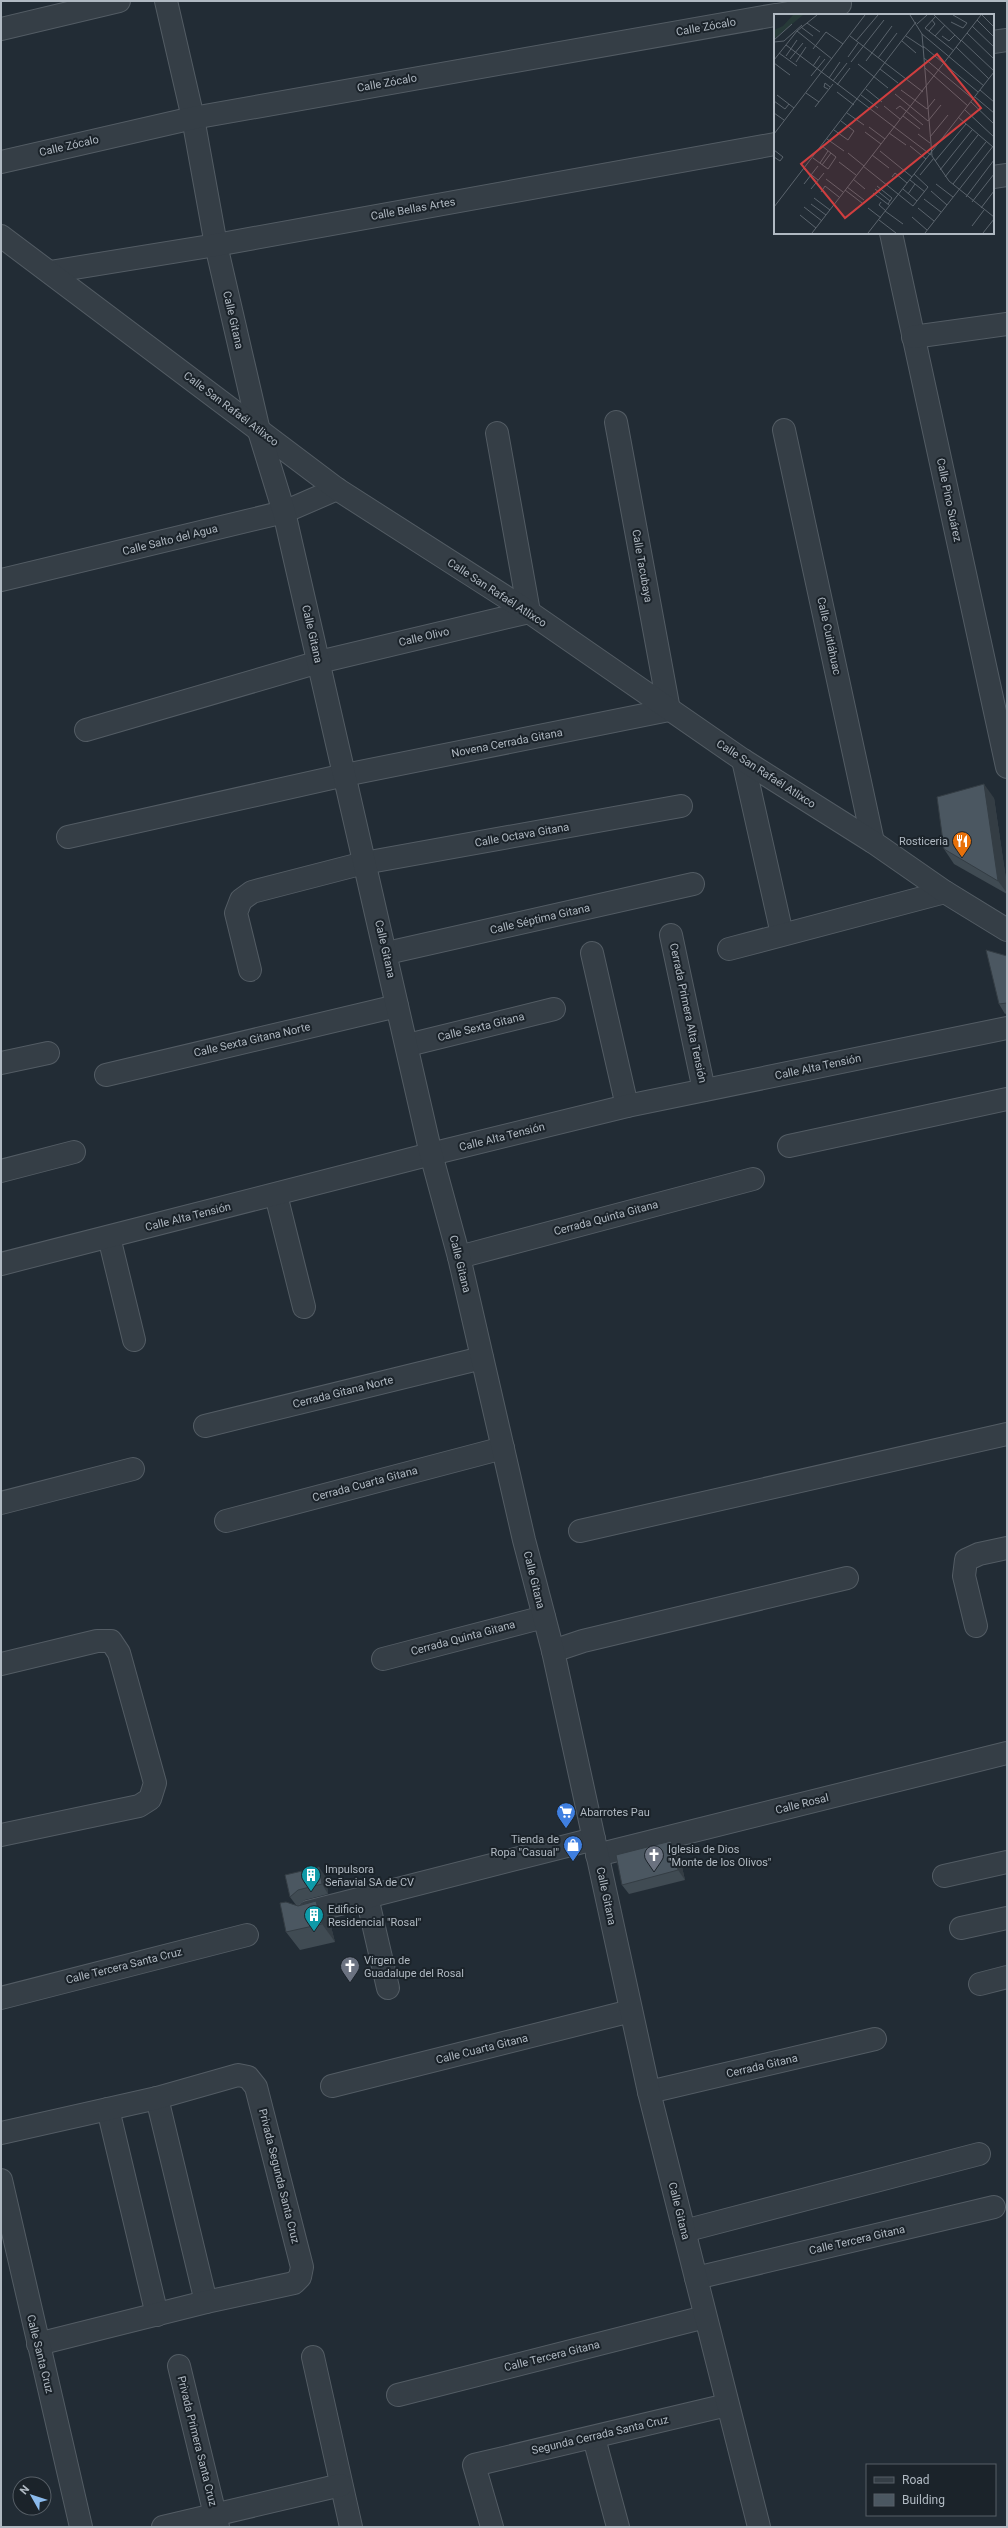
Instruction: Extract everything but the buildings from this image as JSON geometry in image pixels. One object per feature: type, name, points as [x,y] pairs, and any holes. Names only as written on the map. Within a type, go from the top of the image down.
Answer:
[{"type":"street","points":[[1,29],[120,1]]},
{"type":"street","name":"Calle Gitana","points":[[166,1],[193,118],[216,245],[259,430],[284,512],[397,1006],[408,1045],[431,1154],[459,1257],[553,1651],[649,2092],[759,2527]]},
{"type":"street","name":"Calle Zócalo","points":[[784,14],[841,7]]},
{"type":"street","name":"Calle Zócalo","points":[[1,162],[193,118],[774,15]]},
{"type":"street","points":[[994,42],[1007,40]]},
{"type":"street","name":"Calle Bellas Artes","points":[[50,272],[216,245],[774,144]]},
{"type":"street","points":[[994,177],[1007,175]]},
{"type":"street","name":"Calle Pino Suárez","points":[[891,234],[1007,767]]},
{"type":"street","name":"Calle San Rafaél Atlixco","points":[[1,236],[336,489],[529,612],[743,760],[873,842],[945,892],[1007,930]]},
{"type":"street","points":[[913,338],[1007,324]]},
{"type":"street","name":"Calle Tacubaya","points":[[616,422],[669,710]]},
{"type":"street","name":"Calle Cuitláhuac","points":[[784,430],[873,842]]},
{"type":"street","points":[[497,433],[529,612]]},
{"type":"street","name":"Calle Salto del Agua","points":[[1,580],[284,512],[336,489]]},
{"type":"street","name":"Calle Olivo","points":[[86,730],[319,662],[529,612]]},
{"type":"street","name":"Novena Cerrada Gitana","points":[[68,837],[345,775],[669,710]]},
{"type":"street","points":[[743,760],[782,934]]},
{"type":"street","name":"Calle Octava Gitana","points":[[250,970],[236,914],[241,900],[252,892],[364,863],[681,806]]},
{"type":"street","name":"Calle Séptima Gitana","points":[[386,953],[693,884]]},
{"type":"street","points":[[729,949],[945,892]]},
{"type":"street","name":"Cerrada Primera Alta Tensión","points":[[672,935],[704,1090]]},
{"type":"street","points":[[592,953],[627,1106]]},
{"type":"street","name":"Calle Sexta Gitana Norte","points":[[106,1075],[397,1006]]},
{"type":"street","name":"Calle Sexta Gitana","points":[[408,1045],[554,1009]]},
{"type":"street","name":"Calle Alta Tensión","points":[[1,1264],[276,1195],[431,1154],[627,1106],[1007,1028]]},
{"type":"street","points":[[1,1063],[48,1053]]},
{"type":"street","points":[[789,1146],[1007,1099]]},
{"type":"street","points":[[1,1171],[74,1152]]},
{"type":"street","name":"Cerrada Quinta Gitana","points":[[459,1257],[752,1179]]},
{"type":"street","points":[[276,1195],[304,1307]]},
{"type":"street","points":[[109,1237],[134,1340]]},
{"type":"street","name":"Cerrada Gitana Norte","points":[[205,1426],[482,1358]]},
{"type":"street","points":[[580,1532],[1007,1434]]},
{"type":"street","name":"Cerrada Cuarta Gitana","points":[[226,1521],[504,1448]]},
{"type":"street","points":[[1,1503],[133,1469]]},
{"type":"street","points":[[976,1626],[964,1576],[966,1560],[979,1554],[1007,1548]]},
{"type":"street","points":[[553,1651],[583,1641],[847,1578]]},
{"type":"street","name":"Cerrada Quinta Gitana","points":[[383,1659],[544,1617]]},
{"type":"street","points":[[1,1664],[97,1641],[112,1641],[119,1653],[155,1783],[150,1799],[139,1806],[1,1835]]},
{"type":"street","name":"Calle Rosal","points":[[308,1912],[367,1897],[595,1847],[1007,1753]]},
{"type":"street","points":[[944,1876],[1007,1862]]},
{"type":"street","points":[[367,1897],[388,1988]]},
{"type":"street","points":[[961,1928],[1007,1918]]},
{"type":"street","name":"Calle Tercera Santa Cruz","points":[[1,1998],[247,1935]]},
{"type":"street","points":[[980,1984],[1007,1977]]},
{"type":"street","name":"Calle Cuarta Gitana","points":[[332,2086],[631,2011]]},
{"type":"street","name":"Cerrada Gitana","points":[[649,2092],[875,2040]]},
{"type":"street","name":"Privada Segunda Santa Cruz","points":[[157,2098],[238,2075],[248,2077],[256,2087],[302,2267],[300,2277],[294,2283],[206,2302]]},
{"type":"street","points":[[1,2133],[157,2098],[206,2302],[38,2344]]},
{"type":"street","points":[[108,2109],[157,2315]]},
{"type":"street","points":[[684,2231],[979,2154]]},
{"type":"street","name":"Calle Santa Cruz","points":[[1,2180],[81,2527]]},
{"type":"street","name":"Calle Tercera Gitana","points":[[696,2278],[994,2207]]},
{"type":"street","name":"Calle Tercera Gitana","points":[[398,2395],[705,2318]]},
{"type":"street","points":[[313,2357],[351,2527]]},
{"type":"street","name":"Privada Primera Santa Cruz","points":[[179,2366],[216,2521]]},
{"type":"street","name":"Segunda Cerrada Santa Cruz","points":[[492,2527],[474,2465],[594,2438],[727,2405]]},
{"type":"street","points":[[594,2438],[618,2527]]},
{"type":"street","points":[[163,2527],[216,2521],[341,2485]]},
{"type":"place","name":"Rosticeria","points":[[962,858]]},
{"type":"place","name":"Abarrotes Pau","points":[[566,1829]]},
{"type":"place","name":"Tienda de Ropa \"Casual\"","points":[[573,1862]]},
{"type":"place","name":"Iglesia de Dios \"Monte de los Olivos\"","points":[[654,1872]]},
{"type":"place","name":"Impulsora Señavial SA de CV","points":[[311,1892]]},
{"type":"place","name":"Edificio Residencial \"Rosal\"","points":[[314,1932]]},
{"type":"place","name":"Virgen de Guadalupe del Rosal","points":[[350,1983]]}]
